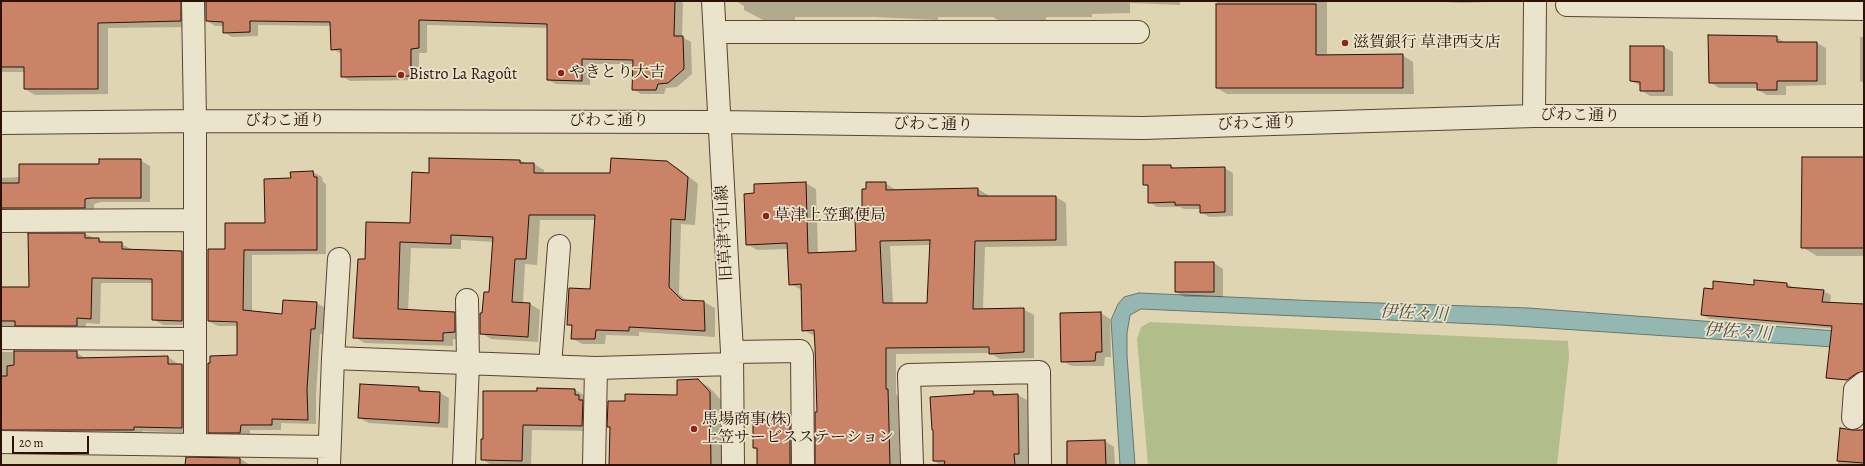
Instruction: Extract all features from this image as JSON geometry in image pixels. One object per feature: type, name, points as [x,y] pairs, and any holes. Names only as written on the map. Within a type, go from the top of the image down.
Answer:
[{"type":"street","points":[[193,1],[195,121],[195,445]]},
{"type":"street","name":"旧草津守山線","points":[[714,1],[732,358],[733,465]]},
{"type":"street","points":[[1534,116],[1535,1]]},
{"type":"street","points":[[1567,5],[1864,9]]},
{"type":"street","points":[[716,32],[1138,32]]},
{"type":"street","name":"びわこ通り","points":[[1,123],[195,121],[720,122],[1143,128],[1534,116],[1864,116]]},
{"type":"street","points":[[1,221],[195,220]]},
{"type":"street","points":[[550,366],[559,246]]},
{"type":"street","points":[[1,442],[195,445],[329,456],[339,259]]},
{"type":"street","points":[[464,465],[468,363],[467,300]]},
{"type":"street","points":[[1,338],[195,339]]},
{"type":"street","points":[[333,358],[596,368],[732,358],[800,351],[802,355],[803,465]]},
{"type":"street","points":[[594,465],[596,368]]},
{"type":"street","points":[[912,465],[909,375],[1039,372],[1040,465]]},
{"type":"street","points":[[1853,418],[1855,390],[1864,384]]},
{"type":"green space","points":[[1150,322],[1568,341],[1569,357],[1557,465],[1148,465],[1137,339],[1141,327]]},
{"type":"water","name":"伊佐々川","points":[[1139,293],[1528,308],[1864,333],[1864,349],[1501,325],[1141,309],[1130,315],[1127,333],[1127,356],[1135,465],[1120,465],[1111,320],[1118,304],[1124,297]]},
{"type":"building","points":[[1,1],[181,1],[181,21],[98,23],[98,89],[24,89],[24,67],[1,67]]},
{"type":"building","points":[[206,1],[675,1],[674,36],[683,36],[684,69],[668,83],[658,84],[656,90],[632,90],[633,60],[582,59],[582,81],[547,80],[547,24],[419,20],[419,48],[411,49],[411,76],[341,77],[341,49],[331,50],[330,22],[250,21],[250,32],[223,33],[223,22],[206,21]]},
{"type":"building","points":[[1216,4],[1316,4],[1316,55],[1403,54],[1403,88],[1216,88]]},
{"type":"building","points":[[1708,35],[1777,36],[1777,42],[1817,42],[1817,81],[1777,81],[1777,90],[1757,90],[1757,83],[1709,83]]},
{"type":"building","points":[[1630,46],[1664,46],[1664,91],[1640,91],[1640,82],[1630,81]]},
{"type":"building","points":[[1802,157],[1864,157],[1864,248],[1801,248]]},
{"type":"building","points":[[429,158],[520,160],[520,163],[534,163],[534,173],[610,173],[611,158],[667,161],[688,177],[685,220],[671,219],[669,287],[682,300],[704,301],[705,331],[629,327],[629,331],[596,330],[595,339],[571,339],[572,325],[567,325],[569,288],[590,289],[595,215],[529,215],[526,259],[515,259],[512,302],[530,303],[528,337],[480,334],[480,313],[482,313],[484,292],[489,292],[493,237],[451,235],[451,244],[400,242],[398,309],[455,312],[455,332],[443,333],[443,341],[353,338],[358,259],[365,259],[366,222],[410,223],[412,172],[429,173]]},
{"type":"building","points":[[99,159],[141,159],[141,198],[85,199],[85,208],[1,208],[1,183],[19,183],[19,164],[99,164]]},
{"type":"building","points":[[1143,165],[1171,165],[1171,168],[1225,167],[1225,212],[1200,213],[1200,205],[1175,205],[1175,202],[1148,203],[1148,185],[1143,185]]},
{"type":"building","points":[[313,171],[314,177],[317,177],[317,250],[244,250],[243,310],[282,314],[283,300],[317,302],[315,329],[311,329],[307,389],[308,420],[272,419],[272,425],[241,425],[240,433],[208,433],[208,363],[210,363],[210,356],[237,355],[237,322],[208,321],[208,249],[225,249],[225,223],[265,223],[264,179],[291,178],[290,172]]},
{"type":"building","points":[[806,182],[808,253],[856,251],[855,218],[862,218],[862,189],[866,189],[866,182],[886,182],[886,190],[978,188],[978,196],[1056,196],[1056,240],[975,241],[973,309],[1024,308],[1024,352],[989,354],[989,347],[886,348],[886,389],[888,389],[890,465],[815,465],[815,412],[817,412],[814,330],[802,331],[801,284],[789,285],[787,243],[746,245],[744,194],[754,193],[754,184]],"holes":[[[930,240],[927,303],[883,303],[880,241]]]},
{"type":"building","points":[[28,233],[85,233],[85,238],[99,238],[99,242],[122,242],[122,249],[182,251],[182,321],[152,320],[152,279],[92,278],[91,319],[77,318],[77,326],[15,326],[15,321],[1,321],[1,287],[29,287]]},
{"type":"building","points":[[1175,262],[1214,262],[1214,292],[1175,292]]},
{"type":"building","points":[[1754,280],[1787,283],[1787,287],[1824,290],[1822,302],[1864,304],[1864,371],[1857,373],[1847,380],[1826,378],[1832,326],[1701,315],[1704,288],[1713,289],[1713,281],[1754,285]]},
{"type":"building","points":[[1101,312],[1102,352],[1096,352],[1095,361],[1061,362],[1060,313]]},
{"type":"building","points":[[14,351],[77,351],[77,358],[168,356],[168,364],[182,364],[182,428],[134,427],[134,430],[1,430],[1,376],[7,376],[7,366],[14,365]]},
{"type":"building","points":[[698,379],[710,392],[711,465],[609,465],[610,427],[607,427],[608,401],[625,401],[625,394],[677,395],[677,380]]},
{"type":"building","points":[[360,384],[419,387],[419,391],[440,392],[439,423],[358,418]]},
{"type":"building","points":[[537,388],[575,389],[575,395],[579,395],[579,400],[583,400],[582,426],[523,425],[522,461],[481,460],[481,439],[483,439],[483,391],[537,391]]},
{"type":"building","points":[[974,391],[993,391],[993,395],[1018,394],[1019,454],[1014,454],[1015,465],[944,465],[945,461],[933,461],[933,430],[930,397],[974,394]]},
{"type":"building","points":[[753,413],[790,413],[790,465],[757,465],[757,448],[753,448]]},
{"type":"building","points":[[1840,428],[1864,430],[1864,463],[1837,461]]},
{"type":"building","points":[[1105,440],[1106,465],[1067,465],[1067,441]]},
{"type":"building","points":[[186,457],[240,458],[240,465],[185,465]]},
{"type":"place","name":"滋賀銀行 草津西支店","points":[[1345,43]]},
{"type":"place","name":"やきとり大吉","points":[[561,73]]},
{"type":"place","name":"Bistro La Ragoût","points":[[401,75]]},
{"type":"place","name":"草津上笠郵便局","points":[[766,216]]},
{"type":"place","name":"馬場商事(株) 上笠サービスステーション","points":[[694,429]]}]
